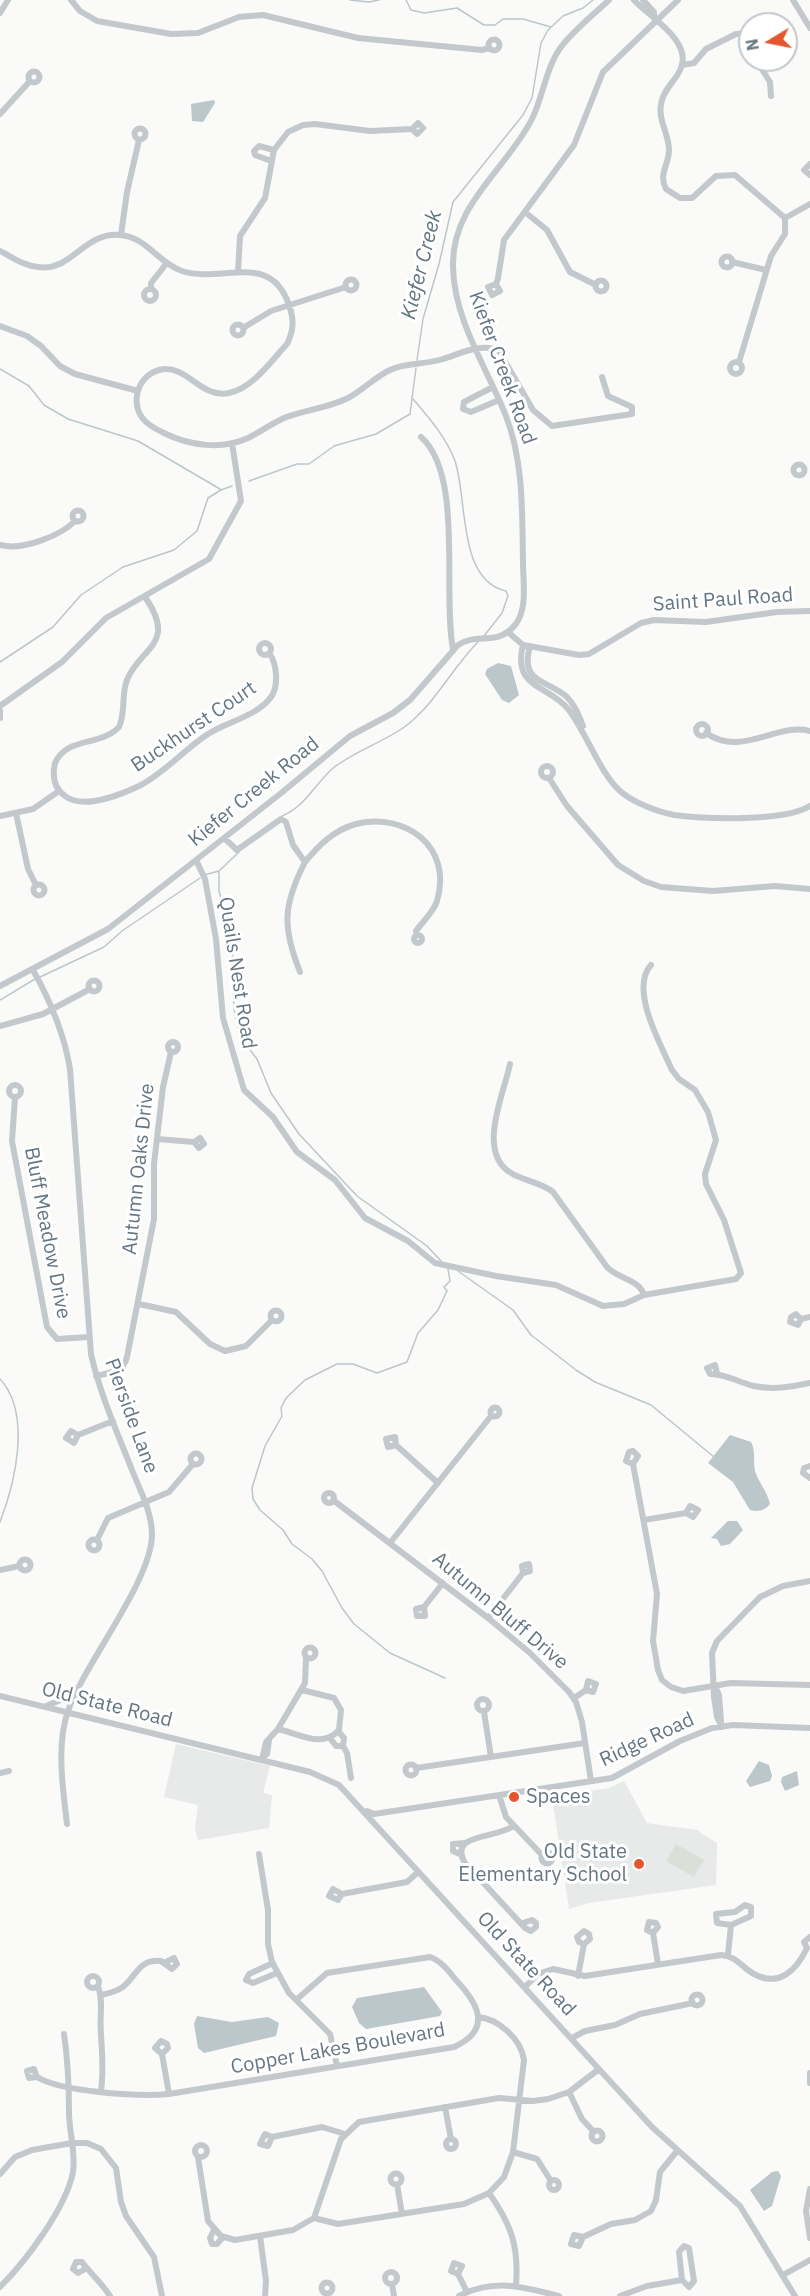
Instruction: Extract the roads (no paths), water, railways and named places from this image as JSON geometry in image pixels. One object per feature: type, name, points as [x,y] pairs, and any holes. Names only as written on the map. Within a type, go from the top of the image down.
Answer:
[{"type":"street","points":[[0,13],[8,0]]},
{"type":"street","points":[[71,0],[80,11],[97,21],[171,34],[198,33],[239,17],[263,15],[358,38],[482,50],[489,48]]},
{"type":"street","name":"Kiefer Creek Road","points":[[0,986],[108,928],[350,736],[393,713],[410,700],[453,649],[468,639],[494,639],[508,632],[518,621],[523,606],[521,476],[512,434],[460,310],[454,283],[453,251],[461,220],[524,133],[561,47],[609,0]]},
{"type":"street","points":[[634,0],[679,45],[682,64],[667,88],[660,105],[669,148],[662,174],[666,189],[680,198],[692,198],[716,176],[735,175],[785,218],[785,234],[771,256],[739,362]]},
{"type":"street","points":[[643,0],[654,12],[655,19]]},
{"type":"street","points":[[496,284],[504,240],[574,145],[603,72],[655,19],[678,0]]},
{"type":"street","points":[[793,0],[810,28]]},
{"type":"street","points":[[682,64],[694,63],[706,49],[738,34]]},
{"type":"street","points":[[764,72],[770,82],[771,96]]},
{"type":"street","points":[[0,114],[30,81]]},
{"type":"street","points":[[238,272],[240,236],[265,198],[274,150],[288,132],[303,125],[320,123],[370,130],[412,129]]},
{"type":"street","points":[[121,235],[127,192],[139,140]]},
{"type":"street","points":[[271,161],[255,156],[254,151],[259,146],[274,150]]},
{"type":"street","points":[[810,164],[804,170],[810,175]]},
{"type":"street","points":[[785,218],[810,204]]},
{"type":"street","points":[[525,212],[547,230],[570,272],[596,285]]},
{"type":"street","points":[[0,251],[26,264],[46,267],[64,262],[92,240],[121,235],[148,246],[166,264],[202,274],[258,273],[274,280],[282,288],[289,305],[293,326],[287,344],[242,388],[230,393],[214,393],[200,387],[181,372],[167,369],[148,375],[138,391],[138,411],[145,421],[154,428],[190,443],[232,443],[284,418],[341,401],[384,373],[410,365],[426,364],[476,349],[500,351],[533,410],[552,426],[634,413],[632,407],[608,396],[602,377]]},
{"type":"street","points":[[732,262],[766,270]]},
{"type":"street","points":[[151,289],[151,283],[166,264]]},
{"type":"street","points":[[243,328],[264,314],[346,287]]},
{"type":"street","points":[[0,326],[27,336],[41,346],[60,366],[75,375],[138,391]]},
{"type":"street","points":[[493,387],[464,402],[463,409],[471,412],[499,400]]},
{"type":"street","points":[[421,436],[435,454],[445,484],[448,506],[448,597],[453,649]]},
{"type":"street","points":[[0,706],[63,662],[106,618],[198,567],[216,550],[241,501],[232,443]]},
{"type":"street","points":[[0,545],[15,546],[48,537],[75,521]]},
{"type":"street","name":"Buckhurst Court","points":[[145,597],[156,620],[155,642],[128,678],[122,720],[109,736],[73,745],[60,754],[53,774],[59,791],[71,800],[86,802],[138,786],[205,735],[262,706],[274,693],[276,680],[269,653]]},
{"type":"street","name":"Saint Paul Road","points":[[508,632],[526,646],[579,656],[589,654],[641,623],[654,620],[706,622],[777,612],[810,611]]},
{"type":"street","points":[[526,646],[524,661],[538,681],[564,695],[571,702],[590,741],[620,790],[669,814],[780,817],[800,812],[810,806]]},
{"type":"street","points":[[0,711],[0,718]]},
{"type":"street","points":[[706,733],[716,738],[746,742],[762,740],[791,729],[810,731]]},
{"type":"street","points":[[549,778],[567,806],[618,865],[644,881],[661,886],[713,891],[775,886],[810,889]]},
{"type":"street","points":[[0,816],[38,806],[59,791]]},
{"type":"street","points":[[16,813],[29,874],[36,885]]},
{"type":"street","points":[[224,838],[237,850],[281,819],[286,822],[292,845],[305,862]]},
{"type":"street","points":[[300,972],[288,941],[287,910],[293,885],[305,862],[318,846],[334,833],[355,824],[387,822],[418,835],[432,848],[437,857],[440,881],[436,901],[416,931],[417,935]]},
{"type":"street","name":"Quails Nest Road","points":[[196,860],[205,879],[216,939],[225,1025],[244,1090],[273,1117],[297,1152],[335,1180],[365,1218],[408,1242],[435,1263],[496,1276],[556,1285],[603,1306],[624,1304],[645,1295],[740,1276],[741,1269],[724,1220],[706,1184],[705,1174],[716,1140],[708,1112],[695,1090],[679,1079],[672,1070],[645,1001],[642,982],[651,965]]},
{"type":"street","name":"Pierside Lane","points":[[33,970],[53,1009],[65,1042],[70,1069],[89,1337],[96,1376],[145,1502],[152,1535],[147,1561],[78,1686],[67,1712],[63,1772],[67,1824]]},
{"type":"street","points":[[0,1026],[53,1009],[90,989]]},
{"type":"street","name":"Autumn Oaks Drive","points":[[96,1376],[116,1370],[126,1363],[154,1219],[157,1139],[163,1087],[171,1052]]},
{"type":"street","points":[[510,1064],[493,1132],[495,1150],[500,1162],[509,1172],[540,1184],[553,1192],[607,1267],[641,1287],[645,1295]]},
{"type":"street","name":"Bluff Meadow Drive","points":[[15,1097],[12,1141],[47,1327],[57,1339],[89,1337]]},
{"type":"street","points":[[157,1139],[194,1142]]},
{"type":"street","points":[[138,1304],[176,1312],[210,1344],[225,1351],[246,1346],[272,1320]]},
{"type":"street","points":[[801,1319],[810,1317]]},
{"type":"street","points":[[717,1372],[760,1387],[778,1388],[810,1383]]},
{"type":"street","points":[[390,1543],[491,1416]]},
{"type":"street","points":[[78,1435],[113,1421]]},
{"type":"street","points":[[396,1445],[438,1483]]},
{"type":"street","points":[[97,1540],[111,1516],[169,1492],[193,1464]]},
{"type":"street","points":[[633,1464],[657,1594],[653,1641],[660,1676],[677,1690],[690,1691],[715,1685],[747,1683],[810,1685]]},
{"type":"street","points":[[810,1466],[804,1468],[803,1473],[810,1478]]},
{"type":"street","name":"Autumn Bluff Drive","points":[[333,1500],[488,1618],[530,1653],[574,1698],[591,1781]]},
{"type":"street","points":[[644,1520],[686,1513]]},
{"type":"street","points":[[0,1570],[19,1566]]},
{"type":"street","points":[[488,1618],[523,1573]]},
{"type":"street","points":[[722,1724],[717,1717],[712,1653],[722,1635],[760,1597],[783,1586],[810,1581]]},
{"type":"street","points":[[424,1607],[443,1583]]},
{"type":"street","points":[[262,1758],[266,1742],[278,1729],[302,1690],[307,1678],[306,1658]]},
{"type":"street","points":[[46,1706],[63,1699],[78,1686]]},
{"type":"street","points":[[278,1729],[315,1740],[330,1738],[338,1731],[341,1715],[336,1701],[326,1694],[302,1690]]},
{"type":"street","points":[[574,1698],[586,1690]]},
{"type":"street","name":"Old State Road","points":[[0,1696],[262,1758],[322,1775],[339,1785],[647,2122],[740,2206],[795,2296]]},
{"type":"street","points":[[484,1712],[491,1757]]},
{"type":"street","name":"Ridge Road","points":[[363,1810],[374,1814],[616,1776],[680,1741],[722,1724],[810,1728]]},
{"type":"street","points":[[338,1731],[345,1741],[343,1746],[347,1753],[351,1778]]},
{"type":"street","points":[[330,1738],[336,1746],[343,1746]]},
{"type":"street","points":[[416,1768],[585,1743]]},
{"type":"street","points":[[0,1773],[9,1772]]},
{"type":"street","points":[[499,1795],[506,1817],[542,1855]]},
{"type":"street","points":[[379,1827],[380,1818],[391,1811]]},
{"type":"street","points":[[513,1826],[503,1833],[471,1838],[465,1843],[462,1855],[465,1863],[523,1923]]},
{"type":"street","points":[[462,1855],[453,1851],[453,1844],[456,1841],[465,1843]]},
{"type":"street","points":[[259,1854],[268,1910],[268,1944],[277,1974],[296,2000],[330,2034],[337,2066]]},
{"type":"street","points":[[342,1894],[407,1882],[417,1873]]},
{"type":"street","points":[[746,1905],[751,1907],[752,1916],[731,1925],[717,1923],[716,1914],[732,1913],[746,1905]]},
{"type":"street","points":[[728,1955],[731,1925]]},
{"type":"street","points":[[654,1934],[658,1964]]},
{"type":"street","points":[[525,1987],[538,1974],[553,1969],[578,1976],[728,1955],[738,1959],[753,1974],[774,1978],[792,1971],[809,1948],[804,1942],[810,1937]]},
{"type":"street","points":[[578,1976],[584,1944]]},
{"type":"street","points":[[296,2000],[327,1973],[430,1957],[440,1961],[473,1998],[478,2017],[497,2022],[522,2051],[524,2060],[513,2152],[504,2177],[489,2193],[464,2204],[338,2224],[314,2218]]},
{"type":"street","points":[[101,1995],[121,1988],[137,1969],[147,1962],[166,1962]]},
{"type":"street","points":[[273,1963],[249,1974],[246,1980],[253,1983],[277,1974]]},
{"type":"street","points":[[98,1986],[101,1995],[100,2034],[105,2060],[101,2091]]},
{"type":"street","points":[[572,2038],[585,2031],[615,2025],[640,2014],[693,2003]]},
{"type":"street","name":"Copper Lakes Boulevard","points":[[37,2077],[55,2086],[143,2096],[169,2094],[454,2047],[470,2038],[478,2017]]},
{"type":"street","points":[[0,2287],[29,2256],[65,2194],[73,2172],[69,2112],[70,2086],[64,2034]]},
{"type":"street","points":[[162,2054],[169,2094]]},
{"type":"street","points":[[198,2157],[207,2215],[214,2230],[223,2237],[235,2240],[293,2230],[314,2218],[345,2134],[367,2120],[500,2098],[548,2099],[569,2092],[599,2069]]},
{"type":"street","points":[[810,2073],[810,2083]]},
{"type":"street","points":[[569,2092],[582,2119],[594,2132]]},
{"type":"street","points":[[445,2107],[451,2139]]},
{"type":"street","points":[[272,2137],[322,2127],[345,2134]]},
{"type":"street","points":[[0,2174],[15,2157],[25,2152],[72,2143],[97,2146],[114,2162],[118,2173],[122,2208],[154,2257],[162,2296]]},
{"type":"street","points":[[583,2237],[611,2224],[635,2220],[651,2211],[657,2200],[660,2172],[677,2151]]},
{"type":"street","points":[[513,2152],[537,2159],[551,2181]]},
{"type":"street","points":[[397,2184],[402,2214]]},
{"type":"street","points":[[810,2189],[806,2211],[810,2238]]},
{"type":"street","points":[[489,2193],[506,2216],[512,2234],[518,2266],[516,2285]]},
{"type":"street","points":[[214,2230],[210,2238],[212,2244],[217,2244],[223,2237]]},
{"type":"street","points":[[260,2236],[266,2274],[266,2296]]},
{"type":"street","points":[[684,2246],[689,2248],[694,2281],[688,2287],[682,2280],[679,2249],[684,2246]]},
{"type":"street","points":[[783,2274],[810,2260]]},
{"type":"street","points":[[85,2269],[99,2279],[110,2296]]},
{"type":"street","points":[[458,2274],[467,2292]]},
{"type":"street","points":[[620,2296],[647,2286],[682,2280]]},
{"type":"street","points":[[392,2284],[394,2296]]},
{"type":"street","points":[[459,2296],[487,2286],[516,2285],[560,2296]]},
{"type":"waterway","points":[[350,0],[369,2],[379,0]]},
{"type":"waterway","points":[[406,0],[411,10],[424,13],[457,8],[484,25],[495,25],[503,19],[523,19],[551,27]]},
{"type":"waterway","name":"Kiefer Creek","points":[[417,360],[423,319],[439,264],[453,202],[523,115],[532,98],[541,43],[548,30],[563,16],[583,8],[593,0]]},
{"type":"waterway","name":"Kiefer Creek","points":[[249,481],[297,464],[309,464],[334,446],[376,434],[410,414],[416,368]]},
{"type":"waterway","points":[[0,369],[29,386],[44,405],[68,419],[138,441],[220,489]]},
{"type":"waterway","points":[[413,399],[442,436],[455,461],[467,536],[479,571],[490,584],[506,591],[508,596],[502,613],[484,636]]},
{"type":"waterway","name":"Kiefer Creek","points":[[0,662],[53,627],[81,595],[123,567],[174,550],[197,531],[208,498],[232,486]]},
{"type":"waterway","points":[[282,816],[303,802],[338,764],[395,733],[414,719],[434,698],[478,642]]},
{"type":"waterway","points":[[204,875],[219,871],[239,852]]},
{"type":"waterway","points":[[219,872],[219,891],[232,938],[234,1009],[241,1038],[257,1059],[271,1093],[299,1134],[357,1196],[427,1246],[441,1261]]},
{"type":"waterway","points":[[40,977],[104,947],[122,931],[200,878]]},
{"type":"waterway","points":[[0,1000],[35,979]]},
{"type":"waterway","points":[[445,1678],[390,1653],[354,1624],[342,1608],[322,1571],[312,1559],[292,1544],[283,1530],[260,1510],[253,1499],[252,1488],[265,1446],[282,1416],[281,1408],[286,1398],[305,1380],[337,1364],[353,1364],[377,1373],[407,1362],[418,1333],[438,1310],[447,1291],[444,1287],[450,1281],[448,1269]]},
{"type":"waterway","points":[[458,1271],[513,1310],[531,1335],[576,1370],[595,1382],[651,1405],[714,1457]]},
{"type":"waterway","points":[[0,1379],[10,1394],[16,1411],[18,1429],[15,1469],[0,1522]]},
{"type":"place","name":"Spaces","points":[[514,1797]]},
{"type":"place","name":"Old State Elementary School","points":[[639,1864]]}]
